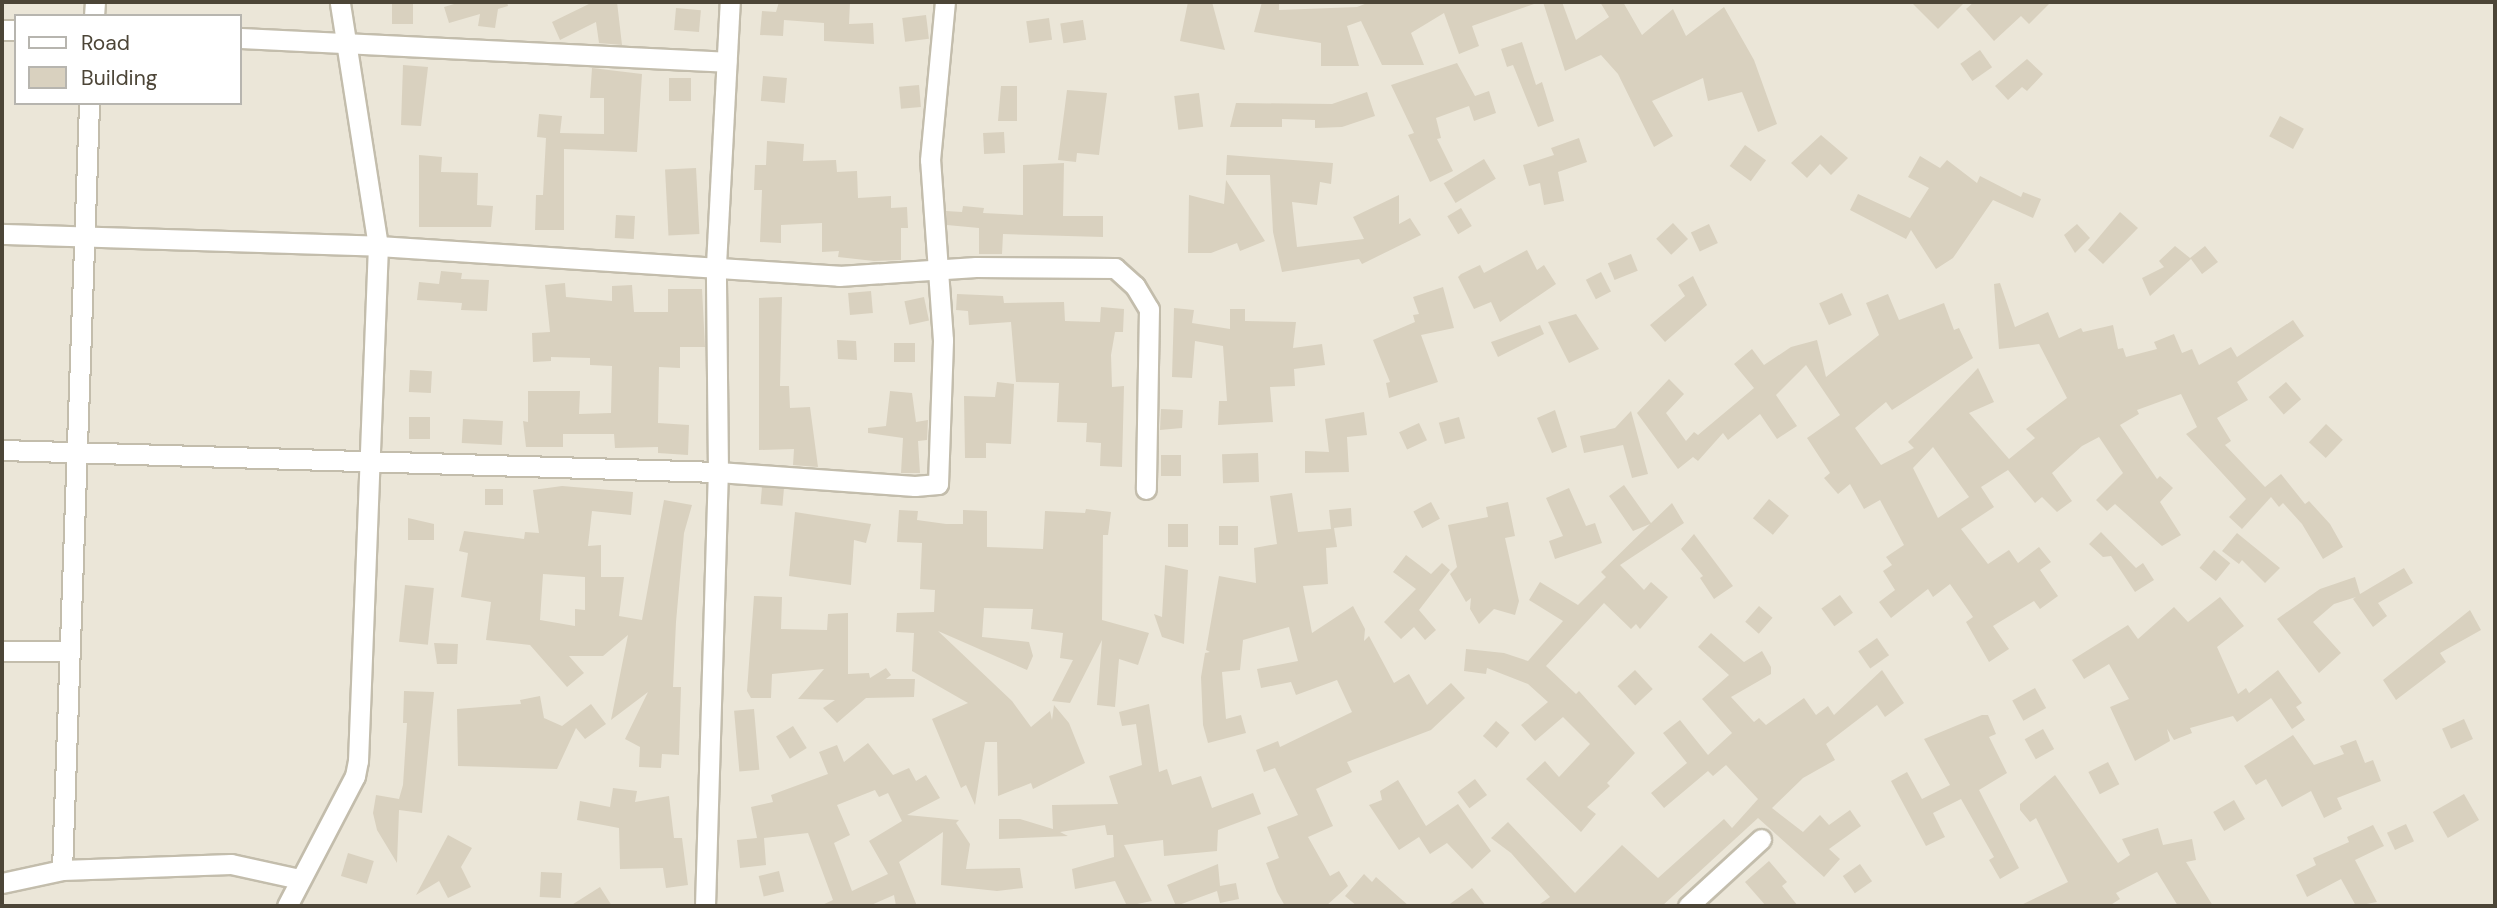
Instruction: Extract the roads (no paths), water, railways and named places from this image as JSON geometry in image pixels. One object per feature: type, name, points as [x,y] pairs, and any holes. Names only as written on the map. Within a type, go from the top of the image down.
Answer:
[{"type":"street","points":[[287,906],[355,776],[358,761],[378,246],[340,2]]},
{"type":"street","points":[[705,906],[718,472],[716,265],[730,2]]},
{"type":"street","points":[[2,450],[75,450],[370,463],[718,472],[915,486],[938,484],[943,340],[930,160],[945,2]]},
{"type":"street","points":[[242,38],[726,62]]},
{"type":"street","points":[[62,870],[82,240],[89,105]]},
{"type":"street","points":[[2,234],[82,240],[378,246],[716,265],[839,276],[938,273],[976,267],[1115,268],[1135,286],[1149,309],[1146,489]]},
{"type":"street","points":[[2,651],[68,651]]},
{"type":"street","points":[[1688,906],[1761,839]]},
{"type":"street","points":[[2,883],[62,870],[232,864],[299,879]]}]
